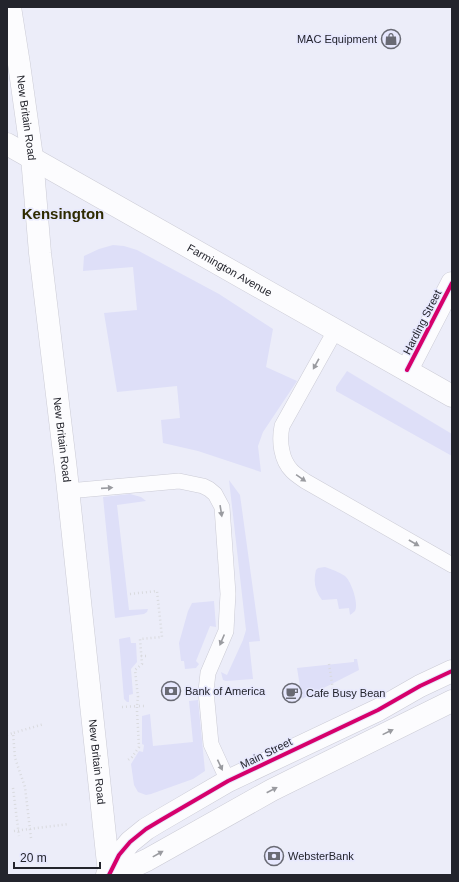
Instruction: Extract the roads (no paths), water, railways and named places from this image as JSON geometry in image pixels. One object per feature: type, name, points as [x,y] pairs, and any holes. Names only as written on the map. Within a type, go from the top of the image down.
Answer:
[{"type":"main road","name":"New Britain Road","points":[[10,7],[20,64],[32,157],[40,253],[68,491],[108,874]]},
{"type":"main road","name":"Farmington Avenue","points":[[7,144],[452,396]]},
{"type":"main road","name":"Harding Street","points":[[407,370],[452,283]]},
{"type":"main road","name":"Main Street","points":[[108,874],[120,855],[146,829],[228,782],[348,723],[378,710],[420,686],[452,671]]},
{"type":"main road","points":[[420,686],[431,711]]},
{"type":"main road","points":[[108,874],[132,867],[147,860],[242,806],[359,746],[452,701]]},
{"type":"main road","points":[[348,723],[359,746]]},
{"type":"main road","points":[[228,782],[242,806]]},
{"type":"lane","points":[[335,330],[282,426],[280,437],[282,454],[291,470],[305,480],[452,565]]},
{"type":"lane","points":[[68,491],[180,482],[203,486],[214,494],[222,507],[228,594],[226,630],[208,673],[206,690],[211,744],[228,782]]},
{"type":"place","name":"MAC Equipment","points":[[391,39]]},
{"type":"place","name":"Bank of America","points":[[171,691]]},
{"type":"place","name":"Cafe Busy Bean","points":[[292,693]]},
{"type":"place","name":"WebsterBank","points":[[274,856]]},
{"type":"district","name":"Kensington","points":[[63,214]]}]
